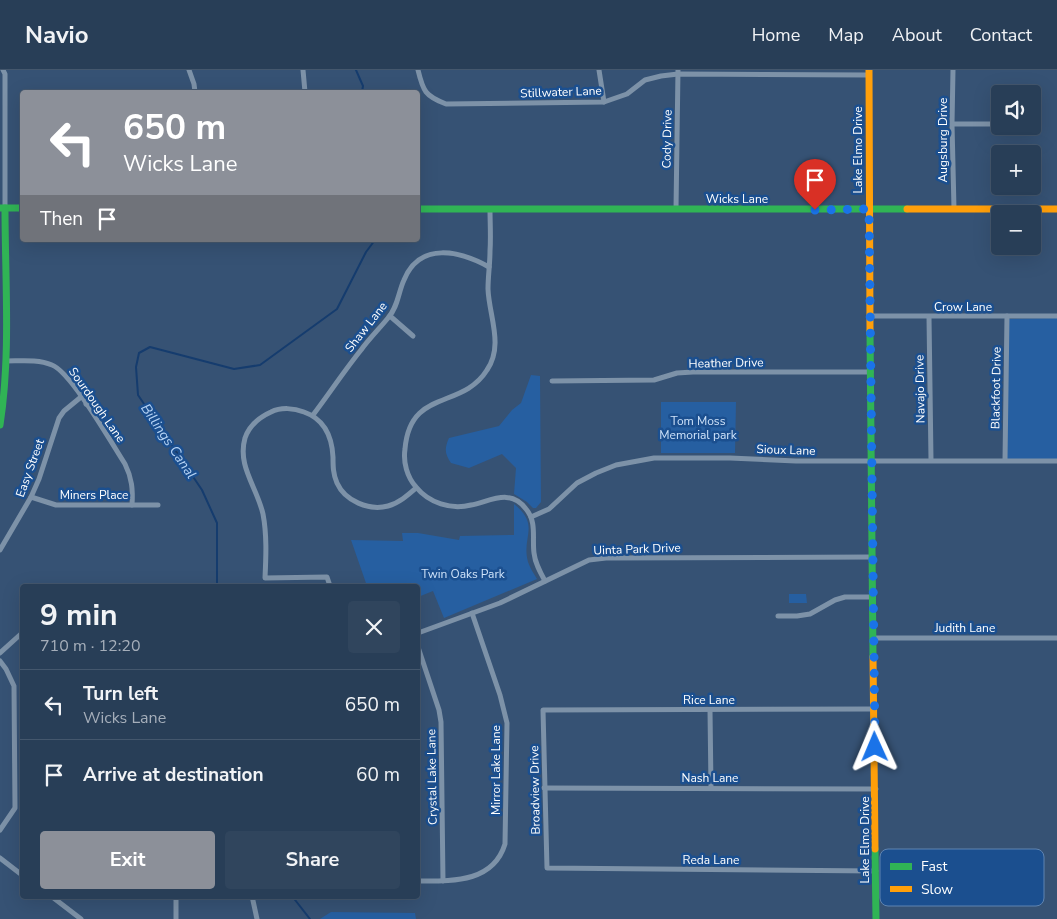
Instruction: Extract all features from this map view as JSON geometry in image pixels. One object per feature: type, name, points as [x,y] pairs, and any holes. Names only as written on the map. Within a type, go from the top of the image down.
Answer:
[{"type":"main road","name":"Lake Elmo Drive","points":[[869,73],[876,919]]},
{"type":"main road","points":[[0,425],[4,399],[6,361],[2,208],[20,208]]},
{"type":"main road","name":"Wicks Lane","points":[[420,210],[1057,209]]},
{"type":"street","points":[[2,208],[5,74],[3,70]]},
{"type":"street","points":[[189,70],[195,90]]},
{"type":"street","points":[[303,70],[305,90]]},
{"type":"street","name":"Stillwater Lane","points":[[418,70],[423,89],[432,99],[446,104],[604,102],[627,94],[645,80],[678,72],[869,73]]},
{"type":"street","points":[[599,70],[604,102]]},
{"type":"street","name":"Augsburg Drive","points":[[954,70],[952,124],[954,209]]},
{"type":"street","name":"Cody Drive","points":[[676,209],[678,72]]},
{"type":"street","points":[[952,124],[991,124]]},
{"type":"street","points":[[490,209],[489,304],[495,330],[493,359],[480,380],[473,386],[460,395],[432,403],[420,411],[406,439],[404,456],[408,474],[416,488],[430,500],[458,507],[472,505],[490,498],[501,497],[518,501],[526,508],[534,529],[534,554],[545,581]]},
{"type":"street","name":"Shaw Lane","points":[[313,415],[362,349],[390,316],[397,303],[404,279],[414,263],[440,252],[451,252],[489,267]]},
{"type":"street","points":[[390,316],[413,336]]},
{"type":"street","name":"Crow Lane","points":[[870,316],[1057,316]]},
{"type":"street","name":"Blackfoot Drive","points":[[1005,460],[1007,316]]},
{"type":"street","name":"Navajo Drive","points":[[929,317],[931,460]]},
{"type":"street","name":"Sourdough Lane","points":[[6,361],[44,362],[54,365],[62,371],[81,396],[130,473],[132,505]]},
{"type":"street","name":"Heather Drive","points":[[552,381],[654,380],[677,373],[694,372],[871,372]]},
{"type":"street","name":"Easy Street","points":[[0,550],[32,497],[59,418],[81,396]]},
{"type":"street","points":[[86,404],[93,399]]},
{"type":"street","points":[[266,584],[265,525],[260,500],[244,466],[242,451],[246,435],[258,419],[273,411],[285,408],[300,410],[313,415],[328,432],[336,482],[344,494],[357,503],[371,507],[386,507],[402,500],[416,488]]},
{"type":"street","name":"Sioux Lane","points":[[531,517],[549,509],[577,483],[596,473],[616,465],[654,458],[1057,461]]},
{"type":"street","name":"Miners Place","points":[[32,497],[56,505],[158,505]]},
{"type":"street","name":"Uinta Park Drive","points":[[420,632],[500,604],[589,560],[606,558],[872,557]]},
{"type":"street","points":[[265,578],[327,577],[329,584]]},
{"type":"street","points":[[778,616],[810,614],[835,600],[845,597],[873,597]]},
{"type":"street","name":"Mirror Lake Lane","points":[[443,882],[477,876],[491,868],[502,854],[505,844],[507,723],[498,689],[472,613]]},
{"type":"street","points":[[0,653],[20,635]]},
{"type":"street","name":"Judith Lane","points":[[874,638],[1057,638]]},
{"type":"street","name":"Crystal Lake Lane","points":[[420,653],[439,710],[441,722],[443,882]]},
{"type":"street","points":[[0,661],[14,686],[15,808],[0,830]]},
{"type":"street","name":"Rice Lane","points":[[543,710],[874,709]]},
{"type":"street","name":"Broadview Drive","points":[[543,710],[547,868]]},
{"type":"street","points":[[710,710],[710,788]]},
{"type":"street","name":"Nash Lane","points":[[544,788],[876,789]]},
{"type":"street","points":[[0,858],[20,873]]},
{"type":"street","name":"Reda Lane","points":[[547,868],[876,871]]},
{"type":"street","points":[[420,881],[443,882]]},
{"type":"street","points":[[55,899],[81,919]]},
{"type":"street","points":[[176,899],[176,919]]},
{"type":"street","points":[[253,899],[257,919]]},
{"type":"green space","points":[[1057,318],[1057,459],[1007,460],[1009,319]]},
{"type":"green space","points":[[531,375],[540,376],[541,502],[536,508],[533,508],[514,494],[516,468],[502,454],[469,468],[451,463],[446,451],[449,438],[499,426],[512,410],[521,403]]},
{"type":"green space","name":"Tom Moss Memorial park","points":[[661,402],[736,402],[735,453],[661,453]]},
{"type":"green space","name":"Twin Oaks Park","points":[[514,504],[527,519],[526,553],[528,562],[537,579],[444,618],[433,591],[420,596],[420,584],[366,584],[351,540],[403,541],[402,533],[418,533],[459,540],[460,536],[514,535]]},
{"type":"green space","points":[[789,594],[806,594],[807,603],[789,603]]},
{"type":"green space","points":[[331,912],[415,913],[416,919],[320,919]]},
{"type":"waterway","name":"Billings Canal","points":[[356,70],[363,86],[362,90]]},
{"type":"waterway","name":"Billings Canal","points":[[217,584],[217,523],[202,490],[138,395],[136,367],[139,353],[150,347],[234,369],[260,365],[337,309],[366,252],[374,242]]},
{"type":"waterway","name":"Billings Canal","points":[[294,899],[310,919]]},
{"type":"traffic: fast","points":[[0,208],[20,208]]},
{"type":"traffic: fast","points":[[0,425],[7,317],[5,208]]},
{"type":"traffic: fast","points":[[420,209],[907,209]]},
{"type":"traffic: fast","points":[[870,331],[873,657]]},
{"type":"traffic: fast","points":[[875,849],[876,919]]},
{"type":"traffic: slow","points":[[869,70],[870,331]]},
{"type":"traffic: slow","points":[[907,209],[1057,209]]},
{"type":"traffic: slow","points":[[873,657],[875,849]]},
{"type":"route","points":[[815,210],[869,209],[875,747]]}]
